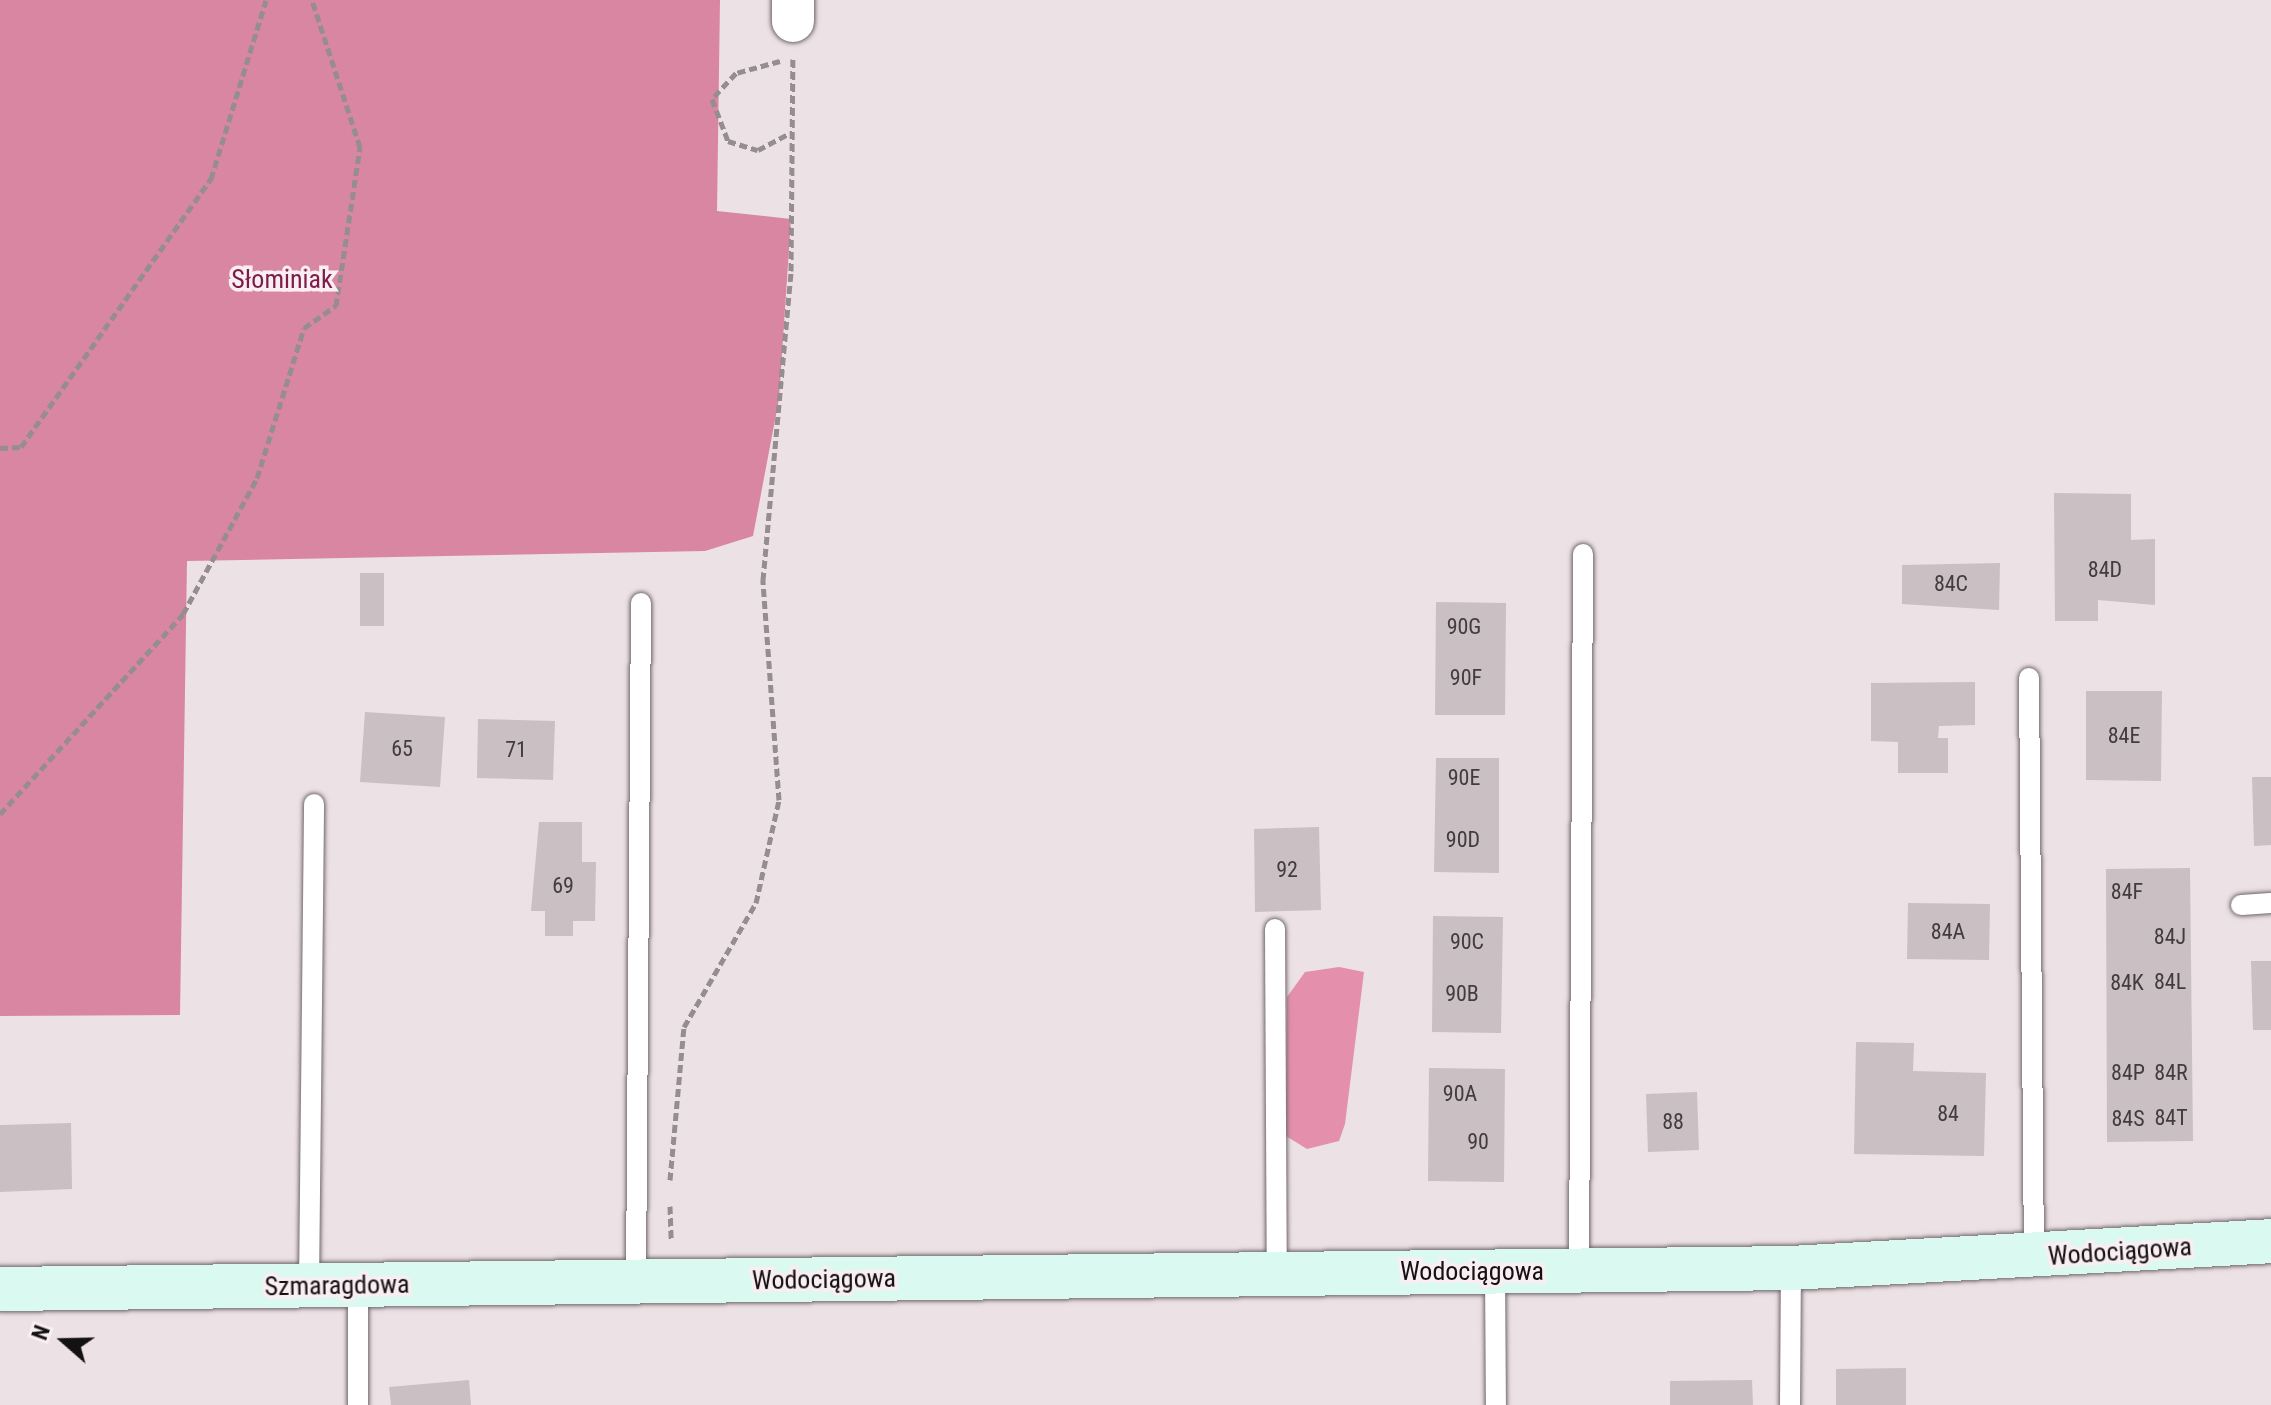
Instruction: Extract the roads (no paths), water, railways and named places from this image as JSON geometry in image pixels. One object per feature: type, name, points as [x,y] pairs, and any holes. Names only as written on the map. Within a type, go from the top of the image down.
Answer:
[{"type":"street","name":"Wodociągowa","points":[[655,1281],[1791,1268],[2034,1258],[2271,1241]]},
{"type":"street","name":"Szmaragdowa","points":[[0,1289],[655,1281]]},
{"type":"lane","points":[[1579,1272],[1583,554]]},
{"type":"lane","points":[[641,603],[655,1281]]},
{"type":"lane","points":[[2029,678],[2034,1258]]},
{"type":"lane","points":[[309,1287],[314,804]]},
{"type":"lane","points":[[2241,905],[2271,903]]},
{"type":"lane","points":[[1275,929],[1277,1275]]},
{"type":"lane","points":[[1790,1405],[1791,1268]]},
{"type":"lane","points":[[1495,1271],[1496,1405]]},
{"type":"lane","points":[[358,1286],[358,1405]]},
{"type":"park label","name":"Słominiak","points":[[282,280]]}]
